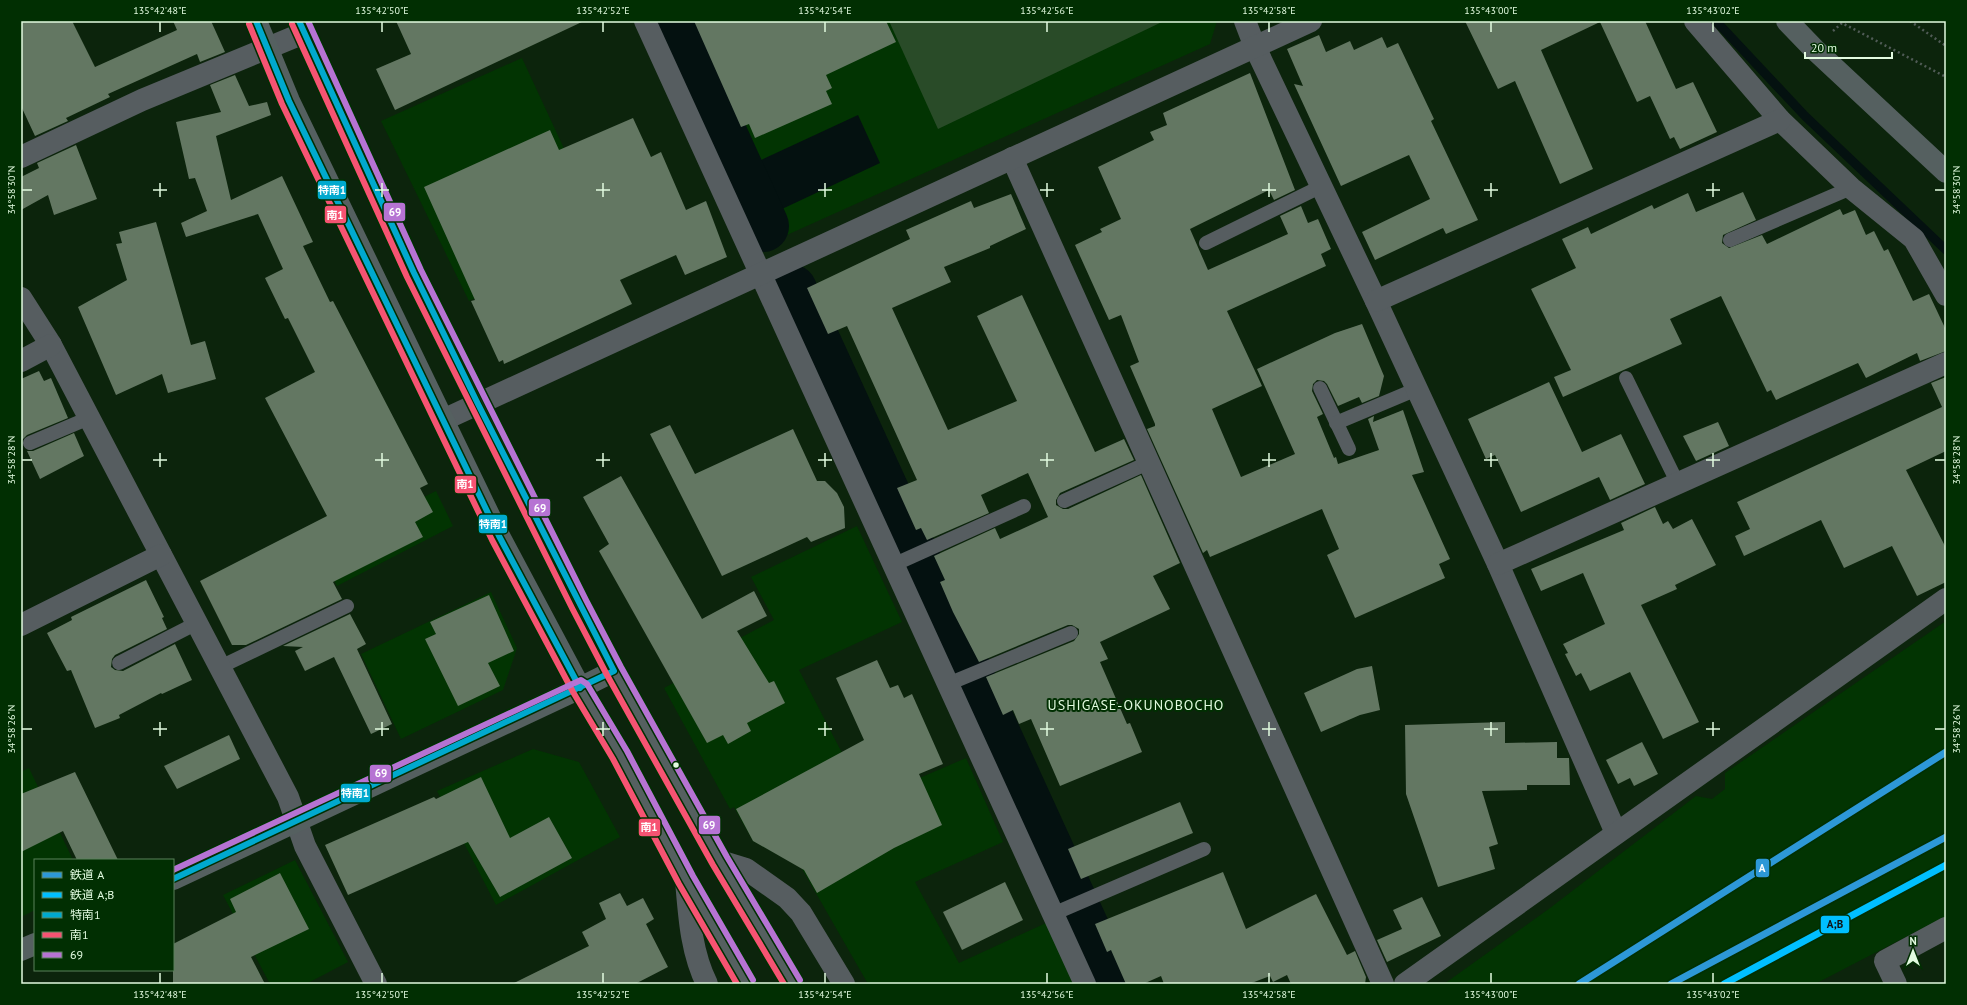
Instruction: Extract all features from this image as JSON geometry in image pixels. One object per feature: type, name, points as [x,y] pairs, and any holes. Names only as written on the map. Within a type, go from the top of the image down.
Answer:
[{"type":"street","points":[[256,21],[289,101],[499,536],[580,688],[620,755],[686,880],[746,984]]},
{"type":"street","points":[[645,21],[1086,984]]},
{"type":"street","points":[[1245,21],[1255,47],[1322,186],[1498,564],[1616,833]]},
{"type":"street","points":[[443,420],[1311,21]]},
{"type":"street","points":[[1695,21],[1780,120],[1851,188],[1914,239],[1946,295]]},
{"type":"street","points":[[1787,21],[1814,50],[1946,172]]},
{"type":"street","points":[[21,157],[142,100],[267,48],[301,27],[414,273],[478,404],[614,670],[720,861],[792,984]]},
{"type":"street","points":[[1376,301],[1780,120]]},
{"type":"street","points":[[1012,158],[1150,462],[1383,984]]},
{"type":"street","points":[[21,298],[51,345],[288,797],[305,846],[376,984]]},
{"type":"street","points":[[21,361],[51,345]]},
{"type":"street","points":[[1498,564],[1946,363]]},
{"type":"street","points":[[21,625],[161,555]]},
{"type":"street","points":[[1405,984],[1946,599]]},
{"type":"street","points":[[174,879],[580,688],[614,670]]},
{"type":"street","points":[[720,861],[746,869],[787,898],[801,913],[844,984]]},
{"type":"street","points":[[686,880],[689,916],[696,955],[707,984]]},
{"type":"street","points":[[1896,984],[1885,961],[1946,928]]},
{"type":"street","points":[[21,950],[34,944]]},
{"type":"lane","points":[[1206,243],[1322,186]]},
{"type":"lane","points":[[1730,240],[1851,188]]},
{"type":"lane","points":[[1626,378],[1678,484]]},
{"type":"lane","points":[[1320,388],[1348,449]]},
{"type":"lane","points":[[1336,423],[1417,389]]},
{"type":"lane","points":[[30,443],[89,418]]},
{"type":"lane","points":[[1064,501],[1150,462]]},
{"type":"lane","points":[[893,565],[1024,506]]},
{"type":"lane","points":[[220,667],[347,606]]},
{"type":"lane","points":[[119,663],[197,624]]},
{"type":"lane","points":[[948,684],[1071,633]]},
{"type":"lane","points":[[1053,914],[1204,849]]},
{"type":"path","points":[[1910,21],[1946,46]]},
{"type":"path","points":[[1814,50],[1842,23],[1946,77]]},
{"type":"shaded area","points":[[679,21],[1217,21],[1210,44],[778,239]]},
{"type":"shaded area","points":[[889,21],[1164,21],[938,129]]},
{"type":"shaded area","points":[[522,58],[606,239],[469,301],[381,121]]},
{"type":"shaded area","points":[[858,115],[880,163],[782,209],[759,161]]},
{"type":"shaded area","points":[[436,491],[453,526],[337,586],[318,549]]},
{"type":"shaded area","points":[[857,526],[902,622],[799,670],[840,749],[871,799],[966,758],[1003,842],[915,882],[959,963],[1046,923],[1074,984],[868,984],[801,867],[753,841],[734,807],[730,809],[664,688],[706,666],[740,638],[774,620],[751,577]]},
{"type":"shaded area","points":[[491,592],[517,648],[503,690],[401,739],[361,654]]},
{"type":"shaded area","points":[[1946,621],[1946,916],[1815,984],[1444,984],[1550,908],[1696,796],[1712,799],[1725,789],[1725,773]]},
{"type":"shaded area","points":[[533,749],[579,762],[620,837],[496,905],[437,791]]},
{"type":"shaded area","points":[[29,768],[73,859],[34,859],[34,910],[21,917],[21,772]]},
{"type":"shaded area","points":[[295,860],[348,962],[306,984],[270,984],[223,895]]},
{"type":"building","points":[[21,21],[72,21],[95,67],[177,30],[173,21],[211,21],[225,52],[200,62],[197,54],[108,94],[110,97],[66,118],[68,121],[35,136],[21,106]]},
{"type":"building","points":[[396,21],[584,21],[395,110],[376,69],[411,54]]},
{"type":"building","points":[[694,21],[886,21],[896,42],[826,75],[832,88],[826,91],[832,104],[755,138],[749,124],[741,127]]},
{"type":"building","points":[[1465,21],[1645,21],[1676,89],[1693,82],[1717,132],[1680,149],[1674,137],[1670,139],[1650,96],[1637,102],[1600,22],[1541,50],[1593,169],[1560,184],[1515,81],[1498,89]]},
{"type":"building","points":[[1319,35],[1326,52],[1350,41],[1354,50],[1382,37],[1387,48],[1398,43],[1434,119],[1431,121],[1478,220],[1446,234],[1443,228],[1375,260],[1362,232],[1430,199],[1409,155],[1341,186],[1294,84],[1303,86],[1287,49]]},
{"type":"building","points":[[1250,73],[1295,190],[1274,200],[1269,190],[1190,229],[1208,270],[1288,234],[1280,216],[1301,206],[1308,223],[1318,219],[1331,249],[1321,254],[1326,266],[1227,311],[1262,386],[1212,409],[1241,477],[1295,454],[1257,369],[1335,333],[1362,324],[1384,376],[1379,396],[1362,403],[1359,397],[1338,406],[1327,384],[1324,381],[1317,380],[1313,384],[1312,391],[1323,414],[1317,417],[1334,458],[1336,457],[1338,464],[1379,450],[1368,419],[1374,416],[1373,422],[1403,410],[1424,472],[1412,475],[1450,559],[1439,564],[1445,578],[1355,618],[1327,555],[1339,549],[1322,509],[1210,557],[1207,550],[1203,553],[1147,429],[1155,426],[1155,424],[1130,366],[1139,362],[1121,315],[1109,320],[1075,245],[1102,232],[1100,229],[1121,219],[1098,167],[1154,140],[1150,132],[1167,125],[1163,113]]},
{"type":"building","points":[[235,75],[249,106],[267,102],[271,115],[216,136],[231,200],[282,176],[313,242],[303,246],[330,302],[333,301],[428,484],[420,488],[433,512],[415,522],[423,537],[333,582],[342,599],[246,645],[232,645],[200,581],[327,516],[265,398],[315,372],[288,318],[285,319],[265,278],[283,269],[258,214],[186,237],[181,223],[207,211],[195,178],[189,179],[176,122],[221,112],[210,85]]},
{"type":"building","points":[[633,118],[651,157],[661,152],[686,210],[706,201],[727,257],[685,275],[676,255],[620,280],[632,304],[504,364],[503,360],[499,362],[471,301],[475,300],[424,187],[550,130],[559,150]]},
{"type":"building","points":[[76,145],[97,199],[54,215],[48,195],[21,210],[21,177],[39,168],[37,163]]},
{"type":"building","points":[[1743,192],[1756,220],[1723,235],[1722,243],[1729,248],[1762,235],[1767,244],[1840,209],[1843,215],[1855,210],[1866,235],[1874,231],[1884,251],[1888,249],[1913,301],[1929,294],[1946,330],[1946,351],[1920,361],[1917,353],[1866,378],[1858,363],[1776,400],[1771,390],[1767,392],[1721,296],[1670,319],[1682,344],[1563,397],[1554,377],[1571,370],[1531,289],[1576,268],[1562,239],[1588,227],[1591,234],[1652,205],[1654,209],[1688,193],[1696,212]]},
{"type":"building","points":[[1011,194],[1026,229],[990,246],[990,248],[944,267],[951,282],[892,308],[948,430],[1017,401],[977,316],[1022,295],[1095,452],[1124,439],[1134,460],[1060,493],[1056,500],[1056,505],[1063,509],[1068,509],[1141,475],[1180,563],[1153,576],[1170,609],[1100,642],[1108,659],[1100,662],[1127,724],[1130,723],[1142,752],[1060,786],[1031,719],[1019,724],[1013,710],[1003,715],[986,677],[1074,641],[1079,634],[1079,629],[1072,625],[1068,625],[979,662],[953,612],[940,582],[945,580],[934,556],[995,528],[1000,539],[1048,517],[1028,473],[981,495],[989,513],[927,540],[921,528],[916,530],[897,488],[917,480],[847,326],[828,334],[807,288],[910,239],[906,230],[971,201],[974,208]]},
{"type":"building","points":[[156,222],[191,345],[205,341],[216,379],[168,393],[162,374],[116,395],[78,307],[127,280],[116,244],[122,243],[119,232]]},
{"type":"building","points":[[39,371],[44,381],[51,378],[68,418],[27,435],[22,440],[21,379]]},
{"type":"building","points":[[1946,377],[1946,451],[1906,470],[1946,548],[1946,582],[1917,596],[1892,546],[1844,568],[1821,520],[1744,556],[1735,536],[1750,529],[1737,502],[1942,407],[1931,383]]},
{"type":"building","points":[[1549,382],[1582,452],[1621,434],[1645,484],[1610,500],[1599,477],[1521,512],[1495,455],[1486,459],[1468,419]]},
{"type":"building","points":[[1718,422],[1729,446],[1696,461],[1683,436]]},
{"type":"building","points":[[670,425],[695,474],[793,429],[817,481],[825,481],[837,493],[844,507],[845,528],[811,542],[807,537],[722,576],[650,434]]},
{"type":"building","points":[[74,433],[84,456],[40,479],[27,451],[33,451]]},
{"type":"building","points":[[621,476],[702,619],[754,591],[767,616],[737,631],[769,683],[774,681],[785,703],[747,723],[751,731],[728,744],[723,735],[707,743],[599,551],[609,544],[583,497]]},
{"type":"building","points":[[1655,507],[1663,524],[1668,521],[1673,529],[1692,519],[1716,565],[1675,585],[1677,589],[1641,605],[1699,722],[1663,739],[1630,672],[1590,691],[1581,673],[1576,676],[1565,654],[1568,653],[1563,644],[1605,624],[1583,573],[1541,591],[1531,569],[1624,530],[1621,523]]},
{"type":"building","points":[[146,580],[164,617],[162,618],[167,629],[115,655],[112,659],[111,667],[115,670],[123,671],[175,644],[192,680],[162,694],[161,693],[119,715],[120,718],[95,728],[71,670],[67,671],[47,633],[72,620],[71,617]]},
{"type":"building","points":[[489,595],[514,651],[488,663],[500,686],[458,706],[425,639],[436,634],[430,622]]},
{"type":"building","points":[[350,614],[366,644],[357,649],[392,724],[371,734],[334,657],[305,671],[295,651],[303,647],[283,646]]},
{"type":"building","points":[[877,660],[890,688],[898,685],[904,698],[912,694],[943,764],[919,774],[942,825],[894,848],[817,893],[804,870],[753,841],[736,809],[864,740],[836,678]]},
{"type":"building","points":[[1372,666],[1380,710],[1360,715],[1321,732],[1304,693],[1357,669]]},
{"type":"building","points":[[1505,722],[1505,743],[1557,742],[1557,758],[1569,758],[1570,785],[1527,785],[1527,790],[1482,791],[1498,844],[1489,847],[1495,869],[1438,887],[1406,794],[1405,725]]},
{"type":"building","points":[[229,735],[240,759],[177,789],[164,766]]},
{"type":"building","points":[[1642,742],[1658,774],[1634,786],[1630,778],[1618,784],[1606,760]]},
{"type":"building","points":[[75,772],[118,859],[77,859],[63,831],[21,852],[21,794]]},
{"type":"building","points":[[481,777],[510,838],[549,817],[572,858],[500,897],[468,842],[348,895],[325,845],[434,797],[436,799]]},
{"type":"building","points":[[1180,802],[1193,833],[1081,879],[1068,849]]},
{"type":"building","points":[[1223,872],[1246,929],[1316,894],[1347,955],[1355,951],[1366,977],[1365,984],[1291,984],[1287,975],[1273,982],[1270,976],[1249,984],[1164,984],[1161,976],[1143,984],[1126,984],[1111,950],[1107,952],[1095,924]]},
{"type":"building","points":[[280,873],[309,929],[251,957],[265,984],[173,984],[174,943],[236,912],[230,899]]},
{"type":"building","points":[[1005,882],[1023,920],[962,950],[943,912]]},
{"type":"building","points":[[620,893],[627,906],[643,898],[654,919],[646,924],[668,967],[635,984],[512,984],[589,946],[582,932],[606,919],[599,903]]},
{"type":"building","points":[[1422,897],[1441,936],[1387,962],[1377,940],[1402,929],[1393,910]]},
{"type":"waterway","points":[[670,21],[763,226]]},
{"type":"waterway","points":[[1716,21],[1805,116],[1946,250]]},
{"type":"waterway","points":[[791,290],[1109,984]]},
{"type":"rail line","name":"A","points":[[1579,984],[1946,752]]},
{"type":"rail line","name":"A","points":[[1671,984],[1946,837]]},
{"type":"rail line","name":"A;B","points":[[1724,984],[1946,865]]},
{"type":"transit line","name":"特南1","points":[[256,21],[289,101],[499,536],[580,688]]},
{"type":"transit line","name":"特南1","points":[[174,879],[614,671],[478,404],[414,273],[299,21]]},
{"type":"transit line","name":"69","points":[[308,21],[421,270],[586,600],[621,667],[727,857],[800,980]]},
{"type":"transit line","name":"南1","points":[[249,24],[282,104],[492,540],[573,692],[613,759],[679,884],[737,984]]},
{"type":"transit line","name":"南1","points":[[292,24],[407,277],[572,608],[607,675],[713,865],[784,984]]},
{"type":"transit line","name":"69","points":[[174,870],[581,680],[587,684],[627,751],[693,876],[753,980]]},
{"type":"district","name":"USHIGASE-OKUNOBOCHO","points":[[1136,705]]}]
